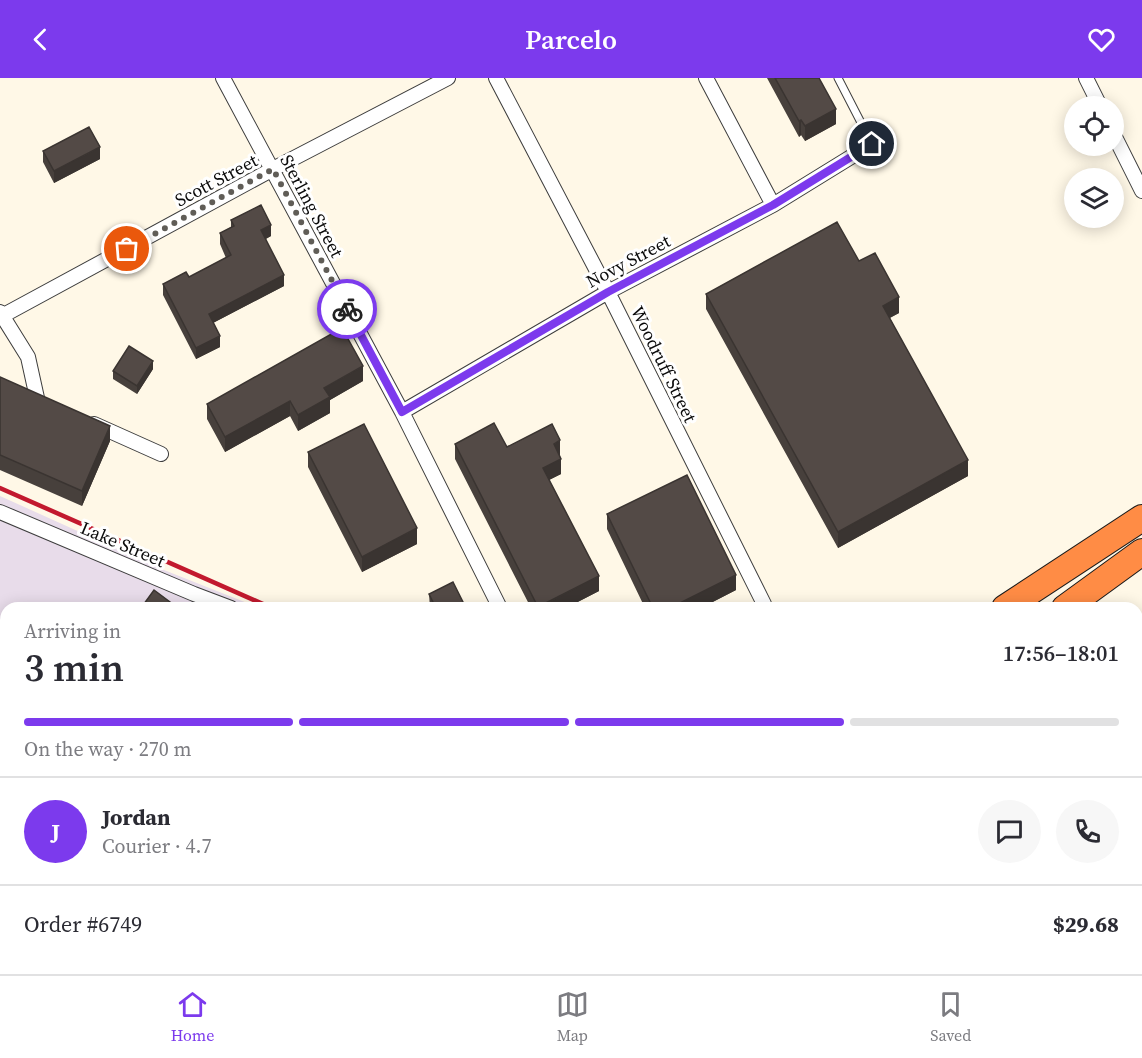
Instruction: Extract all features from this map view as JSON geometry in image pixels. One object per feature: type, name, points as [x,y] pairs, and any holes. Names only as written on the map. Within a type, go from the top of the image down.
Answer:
[{"type":"highway","points":[[1014,602],[1142,518]]},
{"type":"highway","points":[[1073,602],[1142,552]]},
{"type":"street","name":"Sterling Street","points":[[223,78],[402,412],[497,602]]},
{"type":"street","name":"Scott Street","points":[[1,314],[448,78]]},
{"type":"street","name":"Woodruff Street","points":[[496,78],[608,292],[763,602]]},
{"type":"street","points":[[706,78],[773,205]]},
{"type":"street","points":[[1086,78],[1095,96]]},
{"type":"street","name":"Novy Street","points":[[402,412],[608,292],[773,205],[872,144]]},
{"type":"street","points":[[1124,155],[1142,191]]},
{"type":"street","points":[[1,314],[28,357],[41,400],[18,390]]},
{"type":"street","points":[[84,420],[161,454]]},
{"type":"street","name":"Lake Street","points":[[0,512],[215,602]]},
{"type":"lane","points":[[838,78],[872,144]]},
{"type":"shaded area","points":[[0,496],[164,570],[244,602],[0,602]]},
{"type":"building","points":[[775,78],[819,78],[836,109],[805,126],[801,120],[799,121]]},
{"type":"building","points":[[89,127],[100,147],[54,171],[43,151]]},
{"type":"building","points":[[261,205],[271,225],[261,230],[284,275],[209,314],[220,336],[196,348],[163,284],[186,272],[189,277],[231,255],[220,233],[234,226],[231,220]]},
{"type":"building","points":[[837,222],[859,261],[875,253],[899,297],[883,306],[968,460],[838,532],[706,294]]},
{"type":"building","points":[[342,328],[363,366],[324,388],[330,397],[298,415],[290,401],[225,437],[207,404]]},
{"type":"building","points":[[129,346],[153,361],[137,386],[113,371]]},
{"type":"building","points":[[0,377],[110,426],[82,491],[0,455]]},
{"type":"building","points":[[494,423],[507,447],[552,424],[560,440],[554,444],[561,459],[543,468],[599,576],[548,602],[535,602],[455,444]]},
{"type":"building","points":[[364,424],[417,528],[362,557],[308,452]]},
{"type":"building","points":[[687,475],[736,575],[682,602],[650,602],[607,514]]},
{"type":"building","points":[[453,582],[463,602],[433,602],[429,594]]},
{"type":"building","points":[[154,590],[170,602],[145,602]]},
{"type":"railway","points":[[0,488],[258,602]]},
{"type":"way so far","points":[[127,249],[273,169],[347,309]]},
{"type":"route","points":[[347,309],[402,412],[608,292],[773,205],[872,144]]}]
